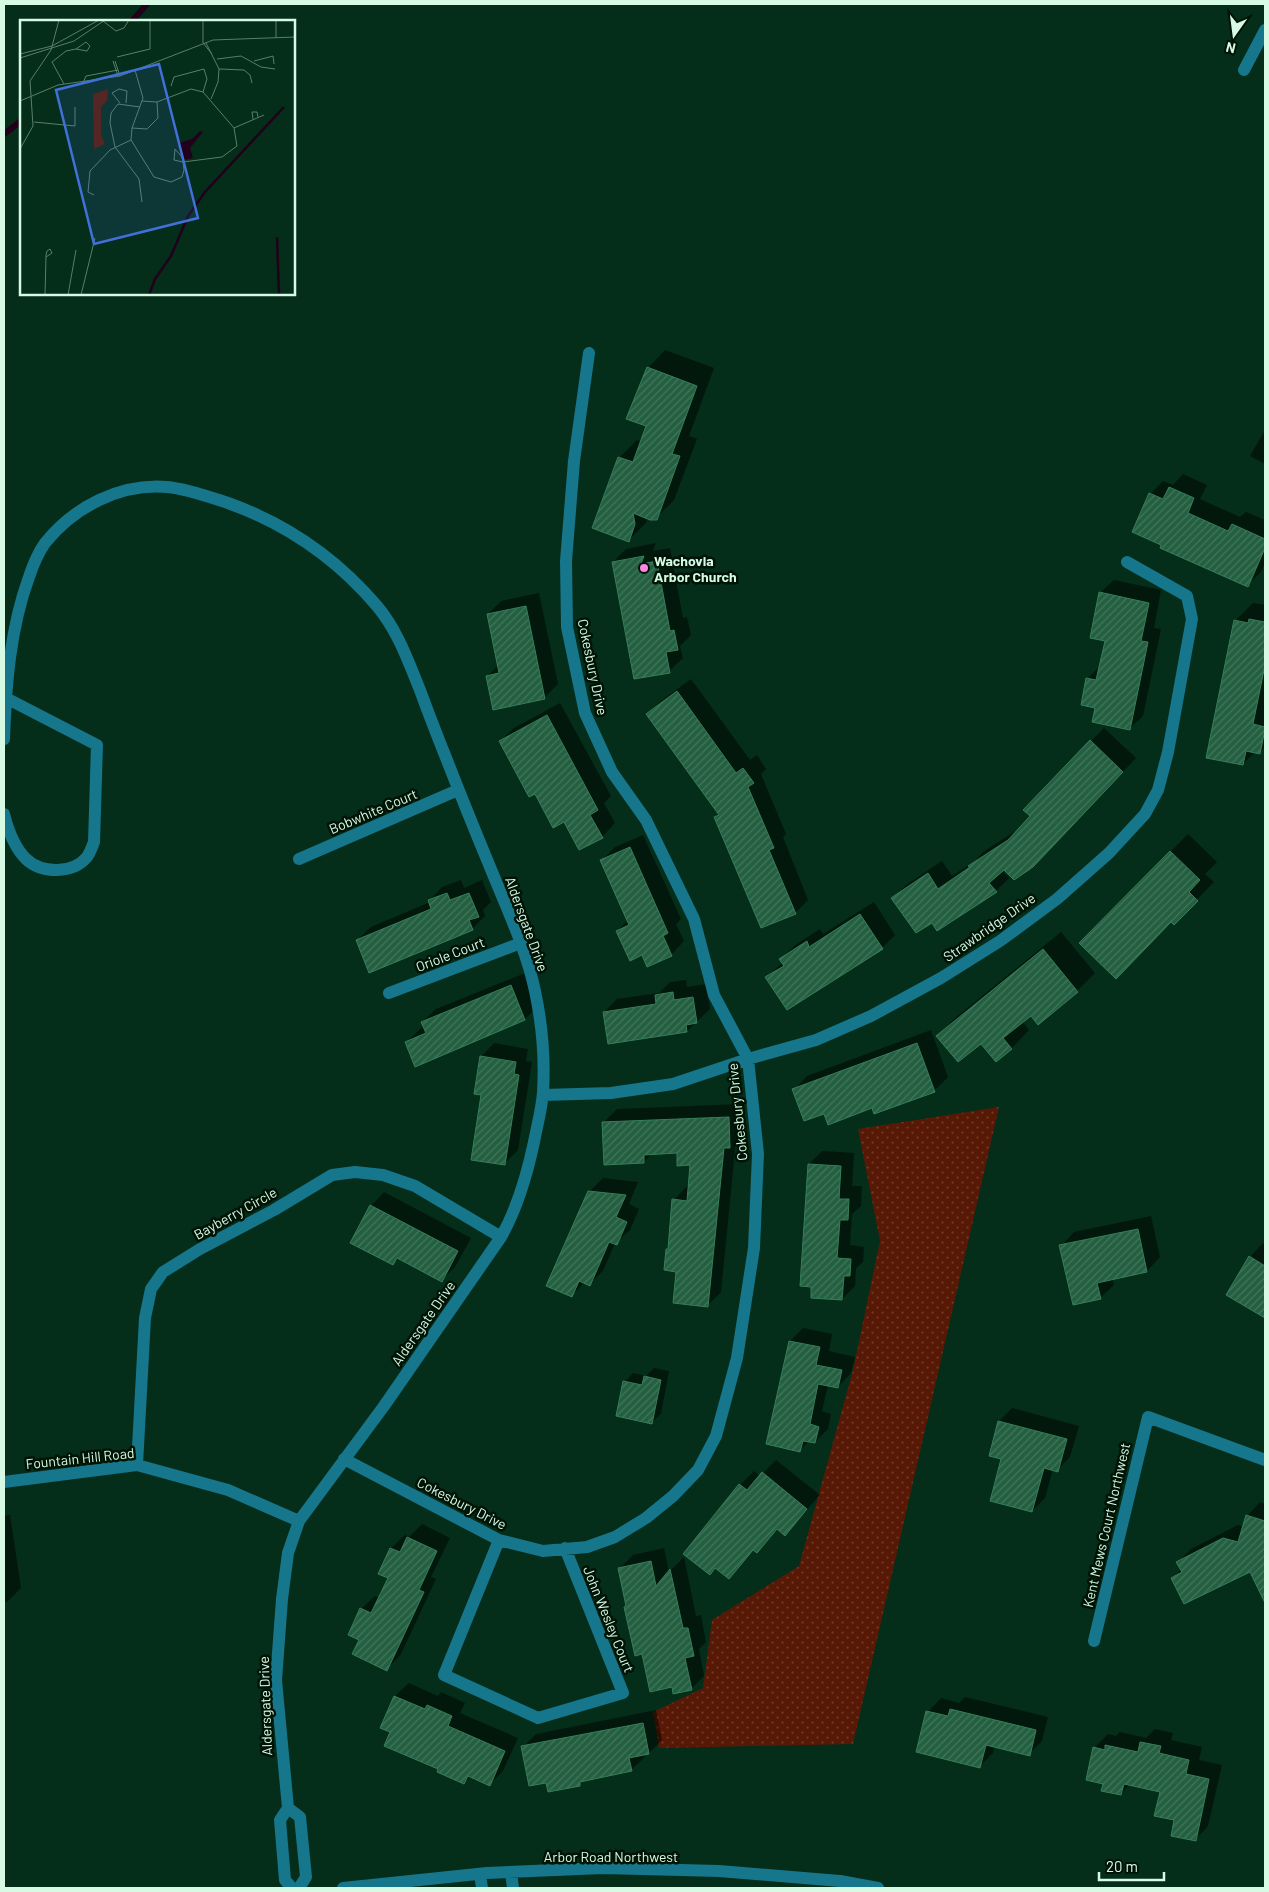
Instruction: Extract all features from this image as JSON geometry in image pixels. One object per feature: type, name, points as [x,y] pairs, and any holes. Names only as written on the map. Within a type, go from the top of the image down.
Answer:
[{"type":"street","points":[[1244,70],[1265,30]]},
{"type":"street","name":"Cokesbury Drive","points":[[344,1459],[500,1540],[543,1550],[587,1547],[615,1537],[646,1518],[673,1496],[698,1470],[716,1436],[737,1358],[754,1248],[758,1154],[748,1059],[714,995],[694,919],[646,820],[612,772],[585,713],[567,627],[566,561],[574,461],[589,353]]},
{"type":"street","name":"Aldersgate Drive","points":[[4,739],[5,697],[12,638],[21,599],[35,561],[44,544],[65,522],[89,504],[108,496],[137,489],[167,487],[206,496],[253,512],[280,525],[322,553],[352,579],[391,625],[404,652],[458,790],[521,942],[535,991],[542,1040],[543,1095],[527,1175],[513,1216],[502,1237],[390,1398],[300,1521],[288,1553],[277,1662],[278,1699],[288,1808],[280,1820],[285,1880],[292,1888]]},
{"type":"street","name":"Strawbridge Drive","points":[[543,1095],[611,1093],[673,1084],[748,1059],[816,1040],[871,1016],[942,978],[1000,941],[1056,899],[1109,852],[1145,814],[1158,790],[1168,752],[1192,619],[1187,596],[1127,562]]},
{"type":"street","points":[[4,814],[8,832],[26,859],[39,867],[56,871],[73,866],[87,857],[94,842],[98,745],[5,697]]},
{"type":"street","name":"Bobwhite Court","points":[[299,859],[458,790]]},
{"type":"street","name":"Oriole Court","points":[[389,993],[521,942]]},
{"type":"street","name":"Bayberry Circle","points":[[137,1465],[145,1318],[151,1289],[163,1272],[200,1249],[274,1210],[332,1174],[383,1175],[415,1186],[502,1237]]},
{"type":"street","name":"Kent Mews Court Northwest","points":[[1094,1641],[1148,1417],[1265,1460]]},
{"type":"street","name":"Fountain Hill Road","points":[[4,1482],[137,1465],[228,1490],[300,1521]]},
{"type":"street","name":"John Wesley Court","points":[[500,1540],[444,1675],[538,1718],[623,1693],[565,1548]]},
{"type":"street","name":"Aldersgate Drive","points":[[288,1808],[300,1817],[306,1878],[299,1888]]},
{"type":"street","name":"Arbor Road Northwest","points":[[343,1888],[480,1874],[603,1868],[719,1871],[840,1881],[878,1888]]},
{"type":"street","points":[[511,1872],[512,1888]]},
{"type":"street","points":[[480,1874],[482,1888]]},
{"type":"shaded area","points":[[999,1107],[853,1744],[659,1748],[653,1712],[703,1688],[712,1620],[799,1566],[853,1370],[880,1241],[858,1129]]},
{"type":"building","points":[[647,367],[697,386],[672,454],[680,456],[657,520],[650,520],[633,513],[635,524],[629,542],[592,528],[618,457],[633,462],[646,426],[626,419]]},
{"type":"building","points":[[1169,487],[1194,498],[1188,513],[1228,531],[1232,524],[1265,539],[1265,548],[1248,587],[1160,548],[1161,545],[1132,532],[1149,493],[1163,499]]},
{"type":"building","points":[[644,556],[641,564],[657,561],[670,631],[674,630],[678,650],[666,652],[670,673],[634,679],[612,562]]},
{"type":"building","points":[[1099,592],[1149,603],[1141,641],[1148,642],[1130,730],[1092,722],[1095,708],[1081,705],[1086,678],[1096,680],[1105,641],[1090,638]]},
{"type":"building","points":[[526,606],[545,699],[493,710],[486,676],[499,673],[487,614]]},
{"type":"building","points":[[1249,619],[1265,622],[1265,665],[1253,724],[1265,727],[1265,729],[1260,754],[1246,751],[1243,765],[1206,758],[1234,620],[1248,623]]},
{"type":"building","points":[[677,691],[736,773],[743,768],[754,783],[748,787],[774,848],[769,850],[796,914],[761,928],[714,817],[719,815],[646,714]]},
{"type":"building","points":[[547,715],[598,810],[590,815],[603,838],[579,850],[564,822],[553,828],[535,794],[529,797],[499,741]]},
{"type":"building","points":[[1090,740],[1123,772],[1033,867],[1014,880],[1004,870],[989,883],[997,892],[937,931],[932,923],[916,933],[891,898],[928,873],[938,889],[970,867],[968,866],[1008,840],[1030,816],[1023,810]]},
{"type":"building","points":[[630,847],[668,933],[663,936],[672,956],[647,967],[642,955],[630,961],[616,931],[629,925],[600,860]]},
{"type":"building","points":[[1170,851],[1200,880],[1189,892],[1198,901],[1174,925],[1171,922],[1116,979],[1079,943]]},
{"type":"building","points":[[447,893],[450,900],[469,893],[479,917],[469,920],[473,930],[369,973],[356,940],[431,909],[428,900]]},
{"type":"building","points":[[860,914],[883,949],[787,1010],[765,977],[784,966],[779,959],[807,941],[809,947]]},
{"type":"building","points":[[1043,949],[1078,992],[1038,1025],[1031,1016],[1003,1038],[1012,1049],[996,1062],[981,1044],[958,1062],[936,1036]]},
{"type":"building","points":[[511,985],[525,1020],[415,1067],[405,1042],[426,1033],[421,1022]]},
{"type":"building","points":[[673,992],[674,1000],[693,997],[697,1023],[686,1025],[687,1032],[608,1044],[603,1012],[656,1004],[655,995]]},
{"type":"building","points":[[917,1043],[935,1092],[874,1114],[872,1108],[828,1125],[824,1114],[804,1121],[792,1089]]},
{"type":"building","points":[[480,1056],[516,1062],[514,1074],[519,1075],[505,1165],[471,1160],[481,1095],[474,1094]]},
{"type":"building","points":[[729,1117],[730,1148],[724,1148],[708,1307],[673,1303],[676,1272],[664,1270],[666,1249],[668,1249],[672,1199],[687,1201],[690,1165],[677,1166],[677,1153],[644,1155],[644,1163],[604,1165],[602,1122]]},
{"type":"building","points":[[808,1164],[841,1166],[839,1199],[849,1199],[848,1220],[840,1220],[837,1258],[851,1259],[850,1276],[844,1276],[842,1300],[811,1298],[811,1287],[800,1286]]},
{"type":"building","points":[[588,1191],[626,1195],[616,1217],[627,1222],[617,1245],[609,1242],[590,1286],[579,1281],[572,1297],[546,1286]]},
{"type":"building","points":[[370,1205],[458,1251],[442,1282],[397,1258],[393,1265],[350,1243]]},
{"type":"building","points":[[1138,1229],[1147,1272],[1097,1283],[1101,1299],[1073,1305],[1059,1245]]},
{"type":"building","points":[[1249,1256],[1265,1266],[1265,1318],[1226,1295]]},
{"type":"building","points":[[789,1341],[820,1347],[816,1365],[842,1370],[838,1388],[818,1384],[810,1424],[819,1427],[815,1443],[803,1441],[800,1452],[766,1444]]},
{"type":"building","points":[[644,1376],[661,1380],[652,1424],[616,1416],[623,1381],[642,1385]]},
{"type":"building","points":[[998,1421],[1067,1439],[1058,1472],[1044,1468],[1032,1512],[990,1501],[1001,1459],[989,1456]]},
{"type":"building","points":[[762,1472],[807,1509],[785,1536],[777,1529],[757,1553],[753,1550],[729,1579],[715,1568],[710,1575],[683,1554],[739,1484],[747,1490]]},
{"type":"building","points":[[1246,1515],[1265,1521],[1265,1603],[1250,1572],[1184,1604],[1171,1578],[1182,1572],[1176,1562],[1223,1538],[1238,1542]]},
{"type":"building","points":[[407,1537],[437,1551],[419,1590],[424,1592],[387,1671],[352,1654],[359,1640],[348,1635],[360,1608],[371,1613],[388,1578],[378,1574],[390,1548],[400,1552]]},
{"type":"building","points":[[651,1561],[656,1586],[670,1569],[683,1628],[688,1628],[694,1656],[685,1658],[692,1690],[673,1694],[672,1687],[650,1692],[642,1654],[635,1656],[624,1607],[626,1606],[618,1568]]},
{"type":"building","points":[[394,1696],[425,1709],[427,1705],[452,1716],[448,1726],[505,1751],[490,1786],[468,1776],[464,1784],[437,1772],[438,1769],[384,1746],[390,1732],[380,1728]]},
{"type":"building","points":[[950,1709],[1036,1730],[1030,1756],[986,1745],[980,1768],[916,1752],[926,1711],[948,1716]]},
{"type":"building","points":[[643,1723],[649,1754],[629,1758],[632,1771],[580,1782],[580,1786],[548,1792],[546,1783],[529,1786],[521,1746]]},
{"type":"building","points":[[1140,1742],[1161,1746],[1159,1753],[1189,1760],[1186,1774],[1209,1779],[1196,1841],[1171,1836],[1174,1820],[1154,1816],[1160,1792],[1124,1784],[1121,1795],[1101,1791],[1103,1784],[1086,1780],[1093,1747],[1105,1750],[1105,1745],[1138,1752]]},
{"type":"waterway","points":[[133,20],[147,4]]},
{"type":"waterway","points":[[4,134],[20,122]]},
{"type":"place","name":"Wachovia Arbor Church","points":[[644,568]]}]
